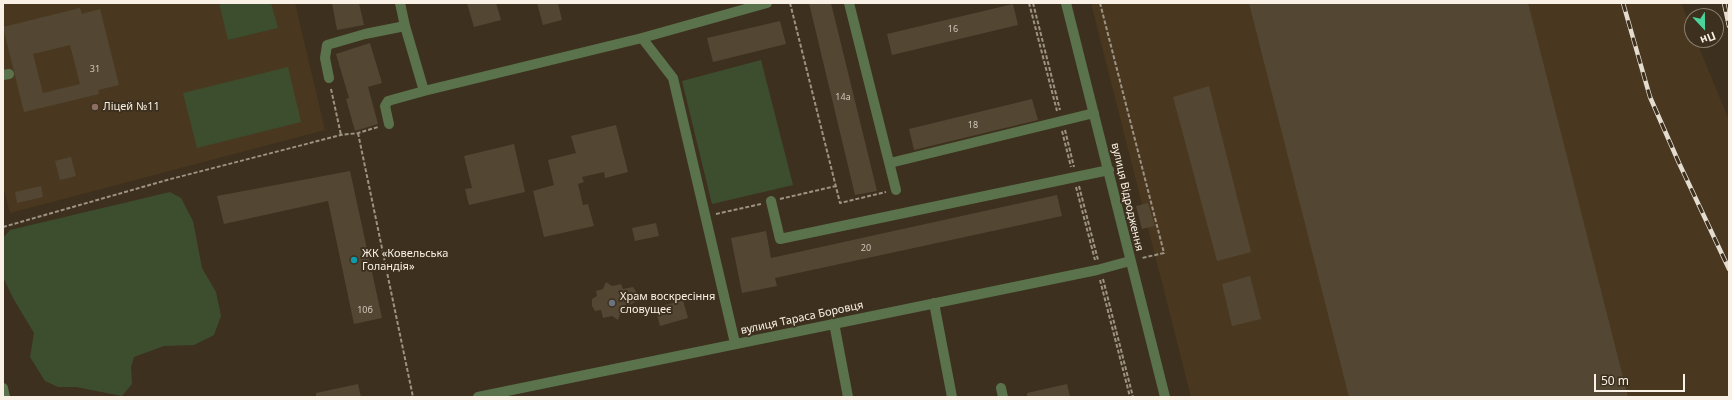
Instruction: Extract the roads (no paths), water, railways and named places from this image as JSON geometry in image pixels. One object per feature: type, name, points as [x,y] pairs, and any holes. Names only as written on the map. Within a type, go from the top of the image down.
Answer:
[{"type":"street","points":[[400,3],[405,26],[424,91]]},
{"type":"street","points":[[389,124],[385,106],[388,101],[642,38],[767,3]]},
{"type":"street","points":[[849,3],[896,190]]},
{"type":"street","name":"вулиця Відродження","points":[[1066,3],[1165,397]]},
{"type":"street","points":[[329,78],[325,58],[328,45],[366,34],[405,26]]},
{"type":"street","points":[[642,38],[673,78],[735,343]]},
{"type":"street","points":[[890,162],[1094,113]]},
{"type":"street","points":[[771,201],[780,239],[1109,170]]},
{"type":"street","name":"вулиця Тараса Боровця","points":[[478,397],[1099,269],[1130,261]]},
{"type":"street","points":[[934,303],[952,397]]},
{"type":"street","points":[[834,323],[848,397]]},
{"type":"street","points":[[3,388],[5,397]]},
{"type":"railway","points":[[1623,3],[1650,97],[1729,269]]},
{"type":"railway","points":[[1724,3],[1729,26]]},
{"type":"place","name":"Ліцей №11","points":[[95,107]]},
{"type":"place","name":"ЖК «Ковельська Голандія»","points":[[354,260]]},
{"type":"place","name":"Храм воскресіння словущеє","points":[[612,303]]}]
